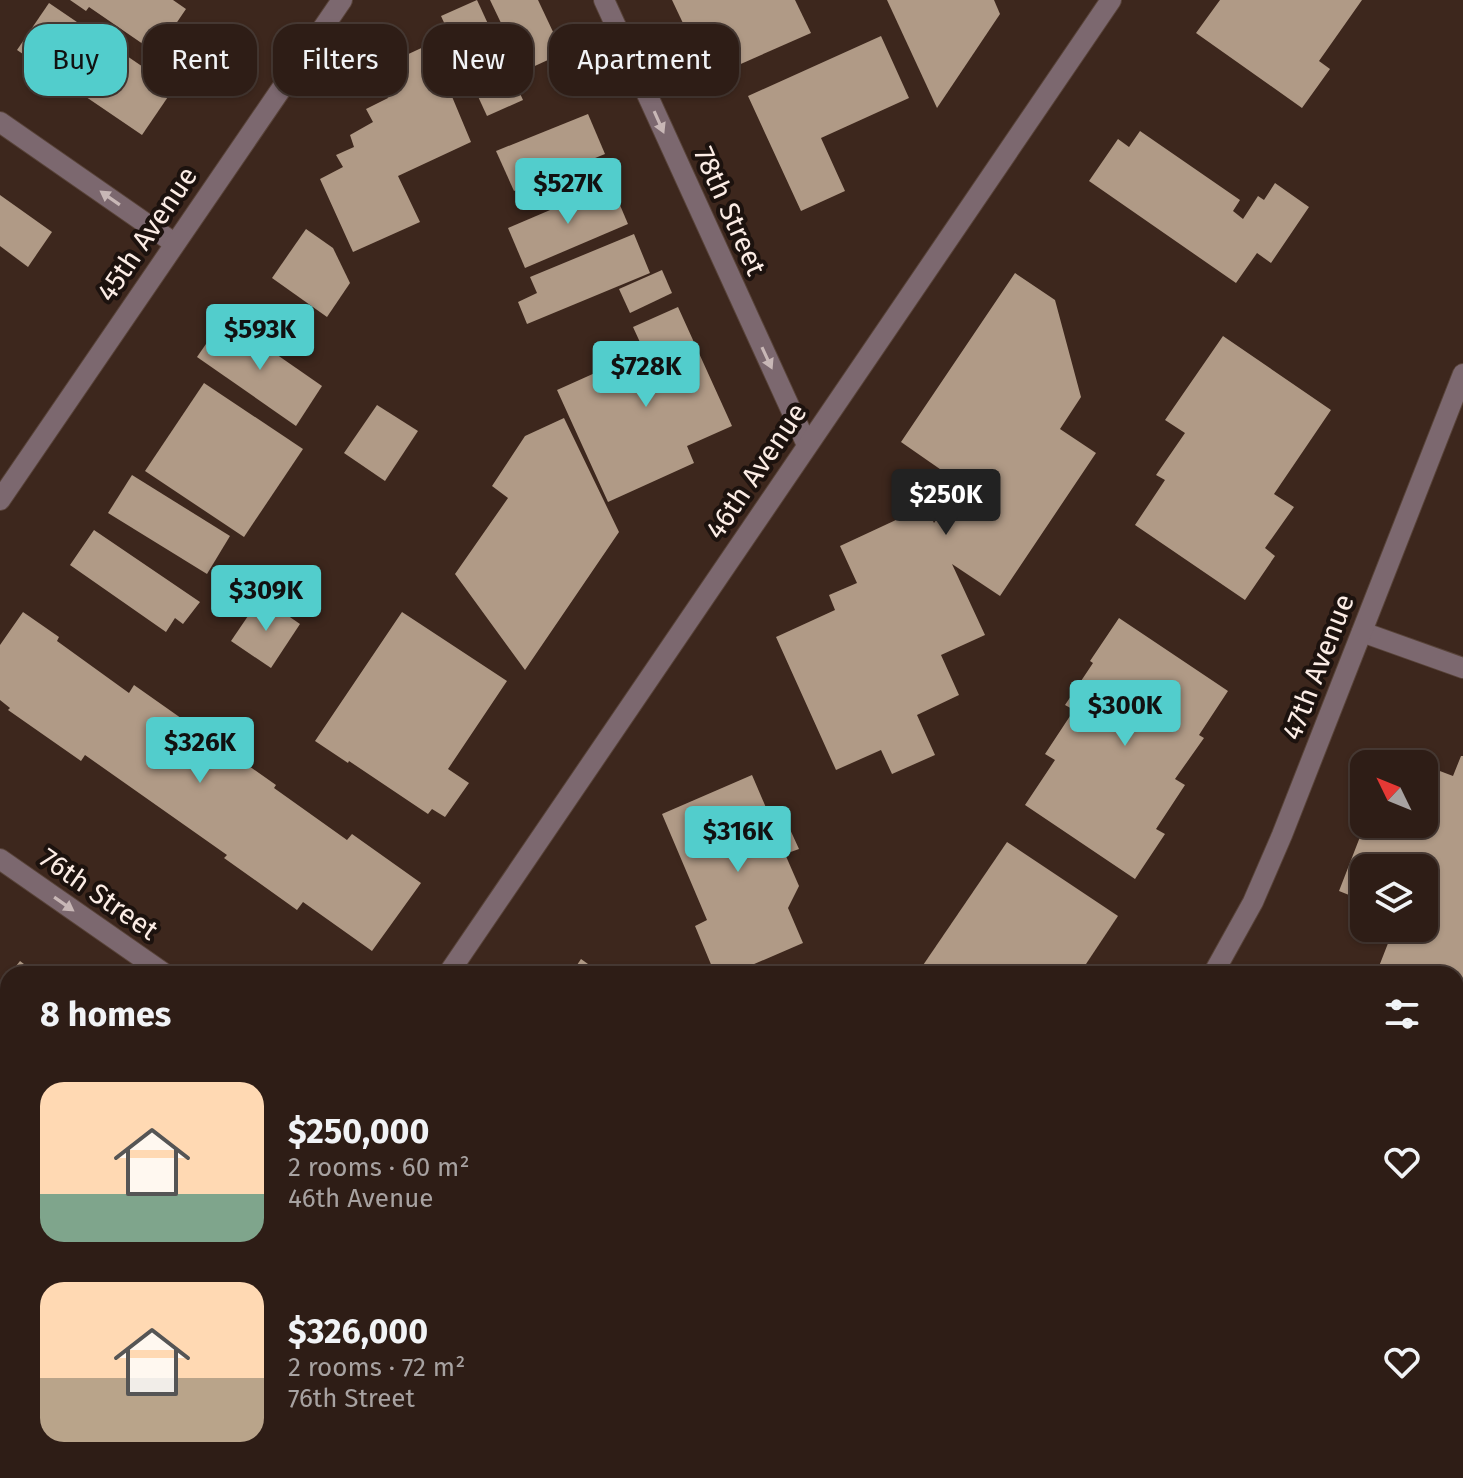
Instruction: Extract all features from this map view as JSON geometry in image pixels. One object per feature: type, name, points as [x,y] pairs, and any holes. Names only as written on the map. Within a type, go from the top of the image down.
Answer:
[{"type":"street","name":"45th Avenue","points":[[0,500],[342,0]]},
{"type":"street","name":"78th Street","points":[[604,0],[807,445]]},
{"type":"street","name":"46th Avenue","points":[[453,966],[1111,0]]},
{"type":"street","points":[[0,122],[174,243]]},
{"type":"street","name":"47th Avenue","points":[[1217,966],[1253,902],[1276,849],[1463,374]]},
{"type":"street","points":[[1362,632],[1463,668]]},
{"type":"street","name":"76th Street","points":[[0,859],[154,966]]},
{"type":"building","points":[[70,0],[173,0],[186,9],[176,24],[143,24],[143,44],[127,33],[127,24],[114,24],[89,7],[86,11]]},
{"type":"building","points":[[477,0],[488,24],[445,24],[441,16]]},
{"type":"building","points":[[490,0],[538,0],[549,24],[549,59],[533,67],[533,24],[501,24]]},
{"type":"building","points":[[672,0],[795,0],[811,33],[739,65],[739,24],[683,24]]},
{"type":"building","points":[[887,0],[994,0],[1000,14],[937,108]]},
{"type":"building","points":[[1220,0],[1362,0],[1319,61],[1330,69],[1302,108],[1196,33]]},
{"type":"building","points":[[49,3],[80,24],[35,24]]},
{"type":"building","points":[[881,36],[909,98],[821,138],[845,191],[801,211],[748,96]]},
{"type":"building","points":[[24,40],[24,55],[17,50]]},
{"type":"building","points":[[423,47],[423,96],[452,96],[471,142],[398,176],[420,222],[353,252],[320,179],[343,167],[336,155],[354,147],[350,135],[373,122],[366,109],[387,96],[407,96],[407,55]]},
{"type":"building","points":[[127,56],[143,67],[143,96],[169,96],[142,135],[85,96],[127,96]]},
{"type":"building","points":[[478,96],[521,96],[523,100],[487,116]]},
{"type":"building","points":[[588,114],[605,154],[514,191],[496,151]]},
{"type":"building","points":[[1140,131],[1240,200],[1233,211],[1243,219],[1258,196],[1264,200],[1275,183],[1309,207],[1271,263],[1257,253],[1236,283],[1089,181],[1118,139],[1129,147]]},
{"type":"building","points":[[611,184],[628,224],[525,268],[508,228]]},
{"type":"building","points":[[0,195],[52,232],[28,267],[0,246]]},
{"type":"building","points":[[306,229],[333,248],[350,283],[327,317],[272,278]]},
{"type":"building","points":[[634,234],[650,273],[527,324],[518,302],[537,293],[530,277]]},
{"type":"building","points":[[662,270],[672,293],[630,313],[619,289]]},
{"type":"building","points":[[1015,273],[1055,300],[1081,397],[1060,429],[1096,453],[1000,596],[952,564],[985,635],[941,655],[959,695],[917,715],[935,755],[892,774],[881,750],[836,770],[776,637],[835,610],[829,595],[857,583],[840,546],[926,506],[934,523],[960,483],[901,442]]},
{"type":"building","points":[[678,307],[732,426],[687,446],[694,463],[608,502],[557,390],[644,351],[633,327]]},
{"type":"building","points":[[224,318],[322,386],[296,426],[197,357]]},
{"type":"building","points":[[1223,336],[1331,410],[1274,494],[1294,507],[1265,548],[1275,556],[1245,600],[1135,525],[1165,480],[1156,475],[1185,433],[1165,420]]},
{"type":"building","points":[[204,383],[303,449],[244,537],[145,471]]},
{"type":"building","points":[[377,405],[418,431],[385,481],[344,453]]},
{"type":"building","points":[[564,418],[619,532],[525,670],[455,574],[508,498],[492,486],[525,436]]},
{"type":"building","points":[[132,475],[230,536],[207,574],[108,513]]},
{"type":"building","points":[[94,530],[200,602],[183,624],[175,618],[166,632],[70,565]]},
{"type":"building","points":[[261,597],[300,624],[271,668],[231,641]]},
{"type":"building","points":[[23,612],[129,693],[134,685],[276,785],[274,788],[347,840],[352,834],[421,883],[372,951],[303,902],[297,910],[224,858],[227,855],[85,755],[81,761],[8,710],[10,708],[0,700],[0,645]]},
{"type":"building","points":[[402,612],[507,681],[448,769],[469,783],[445,817],[432,809],[428,814],[315,741]]},
{"type":"building","points":[[1119,618],[1228,691],[1199,735],[1204,738],[1175,779],[1185,785],[1156,829],[1165,834],[1135,879],[1025,805],[1055,760],[1045,754],[1074,710],[1065,705]]},
{"type":"building","points":[[1463,756],[1463,966],[1379,966],[1389,942],[1438,942],[1438,854],[1353,854],[1360,838],[1438,838],[1438,770],[1453,776]]},
{"type":"building","points":[[752,775],[770,817],[782,812],[799,849],[785,854],[799,886],[788,908],[803,943],[750,966],[712,966],[695,926],[707,920],[662,814]]},
{"type":"building","points":[[1007,842],[1118,916],[1085,966],[922,966]]},
{"type":"building","points":[[1350,863],[1350,895],[1339,891]]},
{"type":"building","points":[[581,959],[591,966],[576,966]]}]
